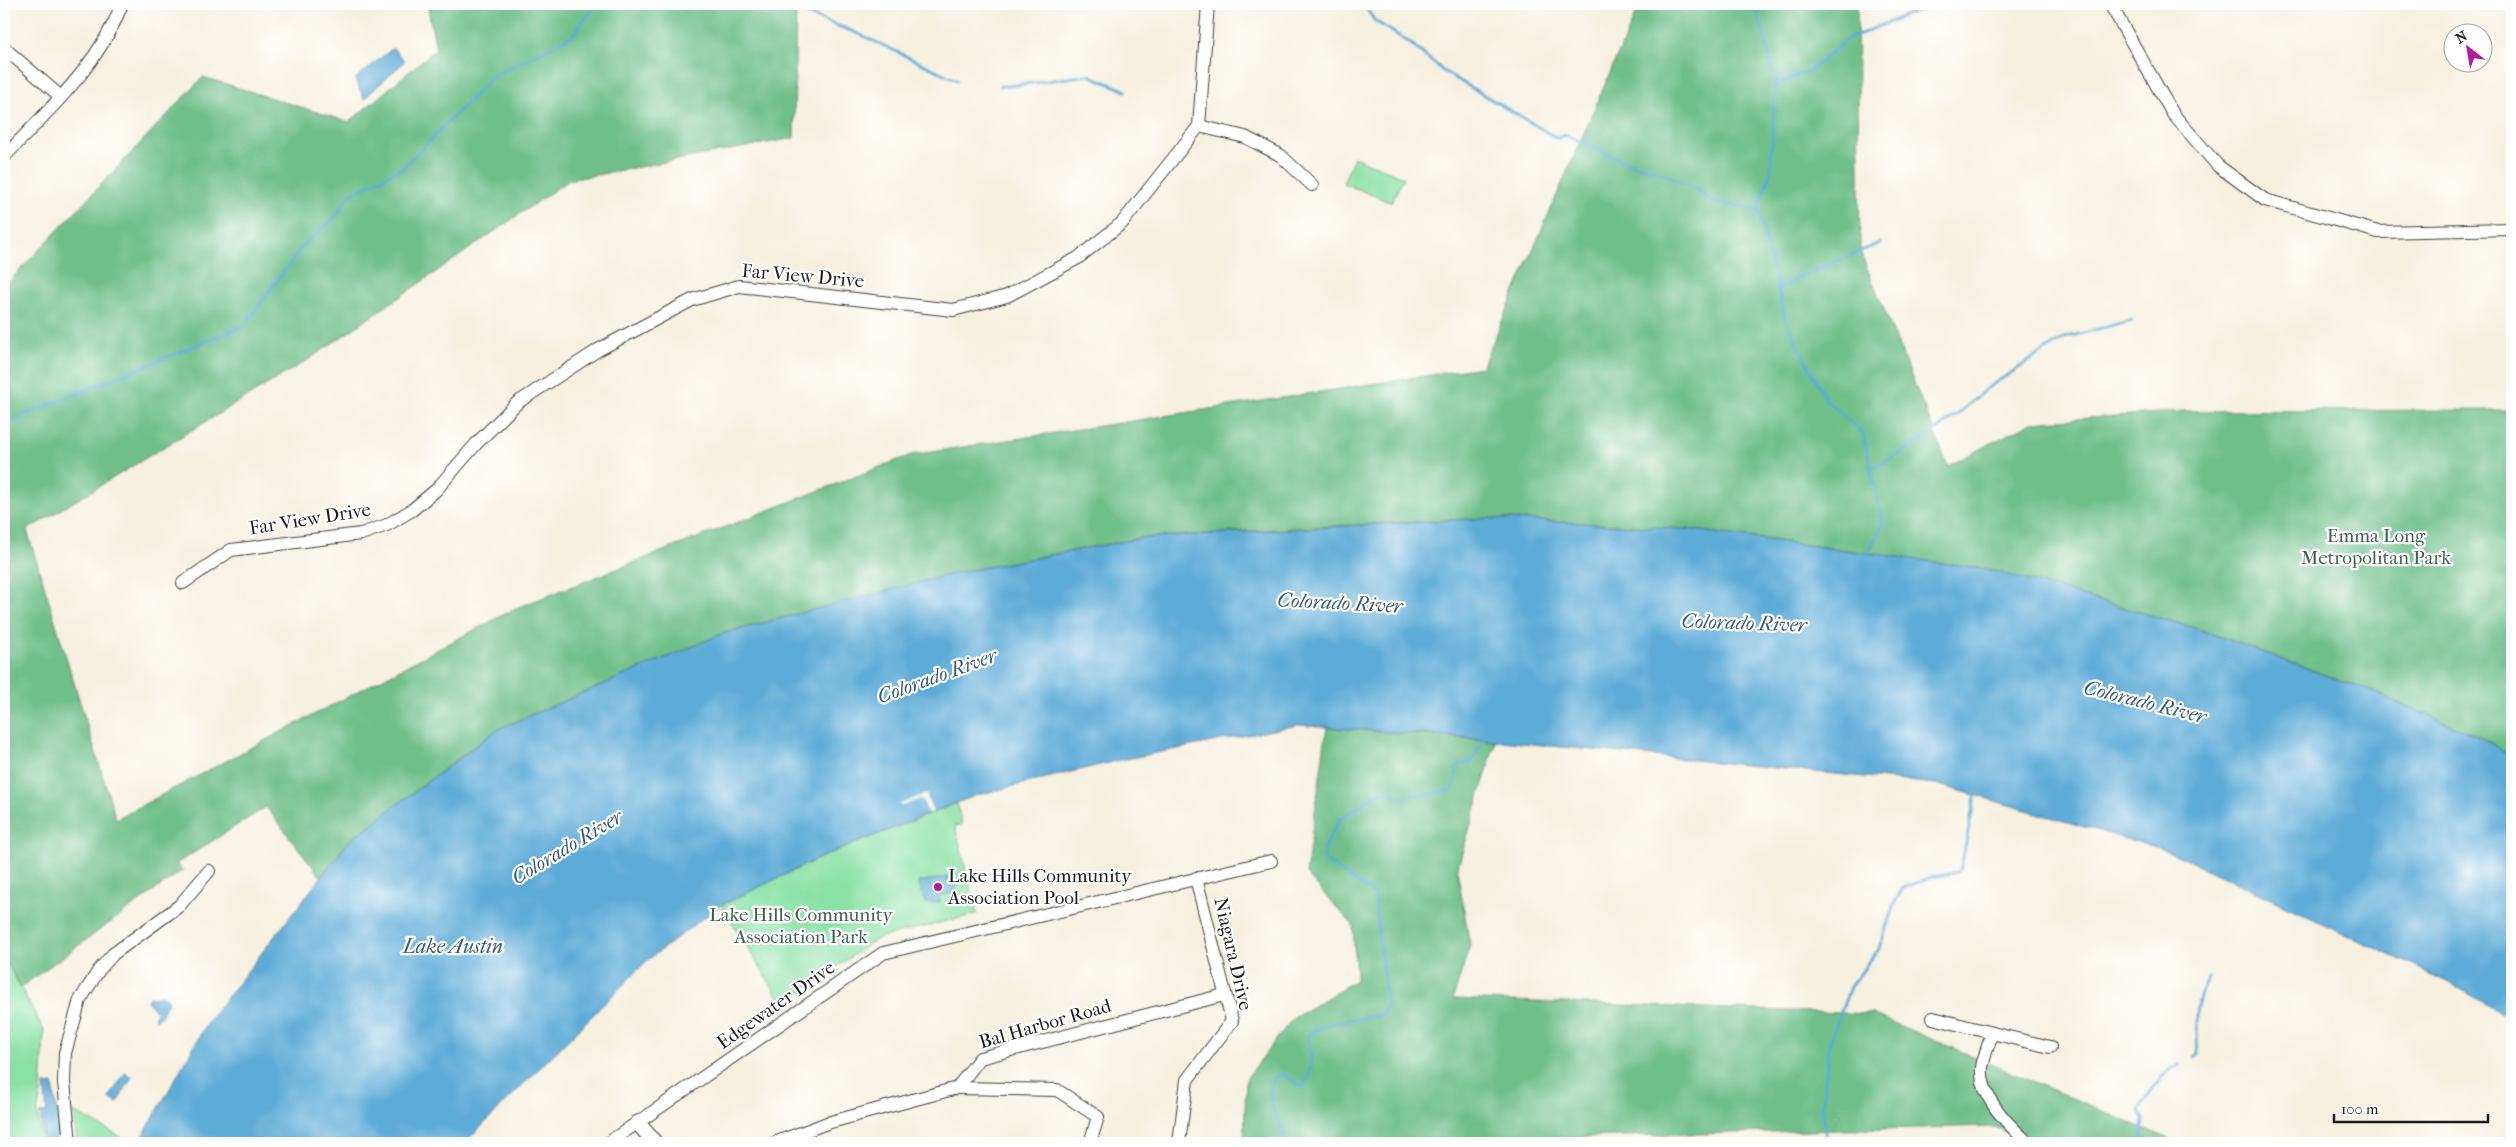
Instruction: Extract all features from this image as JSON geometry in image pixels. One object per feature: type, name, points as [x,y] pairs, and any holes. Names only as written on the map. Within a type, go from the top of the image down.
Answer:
[{"type":"street","points":[[4,157],[94,59],[107,39],[122,4]]},
{"type":"street","points":[[1208,4],[1199,126],[1245,137],[1280,155],[1312,185]]},
{"type":"street","points":[[2110,4],[2173,114],[2218,166],[2265,200],[2378,232],[2512,229]]},
{"type":"street","points":[[4,48],[61,96]]},
{"type":"street","name":"Far View Drive","points":[[183,583],[231,550],[361,534],[387,525],[412,510],[436,490],[476,444],[517,403],[598,350],[692,300],[739,286],[953,310],[1007,296],[1078,258],[1122,223],[1199,126]]},
{"type":"street","name":"Edgewater Drive","points":[[608,1143],[882,953],[1271,861]]},
{"type":"street","points":[[70,1143],[64,1082],[65,1053],[80,1000],[99,970],[113,954],[179,906],[209,871]]},
{"type":"street","name":"Niagara Drive","points":[[1179,1143],[1186,1080],[1232,1021],[1196,878]]},
{"type":"street","name":"Bal Harbor Road","points":[[957,1088],[980,1058],[1224,995]]},
{"type":"street","points":[[1933,1018],[2050,1047]]},
{"type":"street","points":[[1992,1033],[1982,1069],[1986,1094],[2025,1143]]},
{"type":"street","points":[[774,1143],[827,1123],[957,1088],[1058,1090],[1098,1117],[1090,1143]]},
{"type":"street","points":[[638,1123],[655,1143]]},
{"type":"green space","name":"Emma Long Metropolitan Park","points":[[427,4],[796,4],[794,138],[569,180],[311,358],[27,530],[116,819],[516,608],[911,455],[1482,367],[1640,4],[1857,4],[1860,251],[1948,466],[2032,422],[2185,411],[2512,410],[2512,756],[2484,739],[2370,691],[2195,628],[1987,569],[1687,529],[1487,518],[1141,538],[955,573],[498,729],[350,840],[321,877],[266,807],[176,864],[183,870],[21,987],[4,957],[4,287],[203,77],[349,122],[436,49]]},
{"type":"green space","points":[[1354,157],[1403,177],[1392,203],[1343,183]]},
{"type":"green space","points":[[1327,727],[1496,741],[1457,870],[1470,945],[1453,999],[1872,1014],[2179,1143],[2035,1143],[1991,1126],[1364,1143],[1244,1143],[1246,1079],[1292,1019],[1356,980],[1353,925],[1306,874]]},
{"type":"green space","name":"Lake Hills Community Association Park","points":[[957,803],[962,825],[955,826],[977,914],[878,938],[783,1004],[721,905],[826,855]]},
{"type":"green space","points":[[4,957],[44,1030],[41,1094],[37,1113],[43,1143],[4,1143]]},
{"type":"green space","points":[[74,1112],[132,1143],[77,1143]]},
{"type":"water","points":[[393,48],[405,61],[364,99],[355,79]]},
{"type":"water","name":"Lake Austin","points":[[1487,518],[1687,529],[1987,569],[2195,628],[2370,691],[2484,739],[2512,756],[2512,1019],[2450,983],[2168,851],[1936,784],[1471,738],[1298,725],[1116,761],[977,795],[826,855],[718,907],[649,959],[465,1143],[139,1143],[207,1023],[350,840],[498,729],[724,633],[955,573],[1141,538]]},
{"type":"water","name":"Lake Hills Community Association Pool","points":[[953,876],[957,892],[939,896],[940,902],[925,903],[918,882]]},
{"type":"water","points":[[162,994],[169,1000],[161,1016],[156,1020],[154,1018],[157,1012],[147,1001],[149,997],[154,998]]},
{"type":"water","points":[[125,1073],[132,1077],[117,1103],[109,1098]]},
{"type":"water","points":[[53,1084],[61,1143],[44,1143],[40,1113],[47,1112],[44,1085]]},
{"type":"pier","points":[[926,794],[933,812],[928,814],[923,801],[920,799],[901,806],[900,804]]},
{"type":"waterway","points":[[4,423],[244,326],[301,248],[336,216],[350,195],[404,167],[493,76],[571,37],[596,4]]},
{"type":"waterway","points":[[781,4],[859,34],[957,80]]},
{"type":"waterway","points":[[1363,4],[1375,21],[1410,43],[1443,71],[1557,138],[1565,135],[1624,161],[1657,171],[1695,188],[1715,203],[1758,209]]},
{"type":"waterway","points":[[1756,4],[1776,82],[1770,174],[1758,209],[1786,322],[1826,400],[1863,433],[1883,524],[1866,557]]},
{"type":"waterway","points":[[1776,85],[1811,70],[1846,40],[1928,6],[1984,4]]},
{"type":"waterway","points":[[1000,86],[1089,75],[1126,91]]},
{"type":"waterway","points":[[1778,290],[1797,278],[1880,243]]},
{"type":"waterway","points":[[1871,469],[1914,446],[1958,414],[1986,389],[2064,338],[2132,320]]},
{"type":"waterway","points":[[1279,1143],[1284,1137],[1284,1133],[1273,1110],[1270,1094],[1271,1087],[1281,1073],[1302,1087],[1309,1075],[1311,1062],[1308,1036],[1333,1023],[1382,1015],[1387,1006],[1374,894],[1324,860],[1324,848],[1340,819],[1377,794],[1386,792],[1402,798],[1452,790],[1459,764],[1471,763],[1486,735]]},
{"type":"waterway","points":[[1827,1143],[1822,1111],[1829,1045],[1850,987],[1879,949],[1894,904],[1903,888],[1933,877],[1958,872],[1961,868],[1976,792]]},
{"type":"waterway","points":[[2194,1057],[2198,1054],[2198,1005],[2200,995],[2209,976]]},
{"type":"waterway","points":[[2136,1143],[2141,1140],[2143,1120],[2139,1111],[2160,1079],[2179,1065]]},
{"type":"place","name":"Lake Hills Community Association Pool","points":[[938,887]]},
{"type":"water label","name":"Colorado River","points":[[1340,603]]},
{"type":"water label","name":"Colorado River","points":[[1744,623]]},
{"type":"water label","name":"Colorado River","points":[[937,676]]},
{"type":"water label","name":"Colorado River","points":[[2145,702]]},
{"type":"water label","name":"Colorado River","points":[[567,847]]}]
